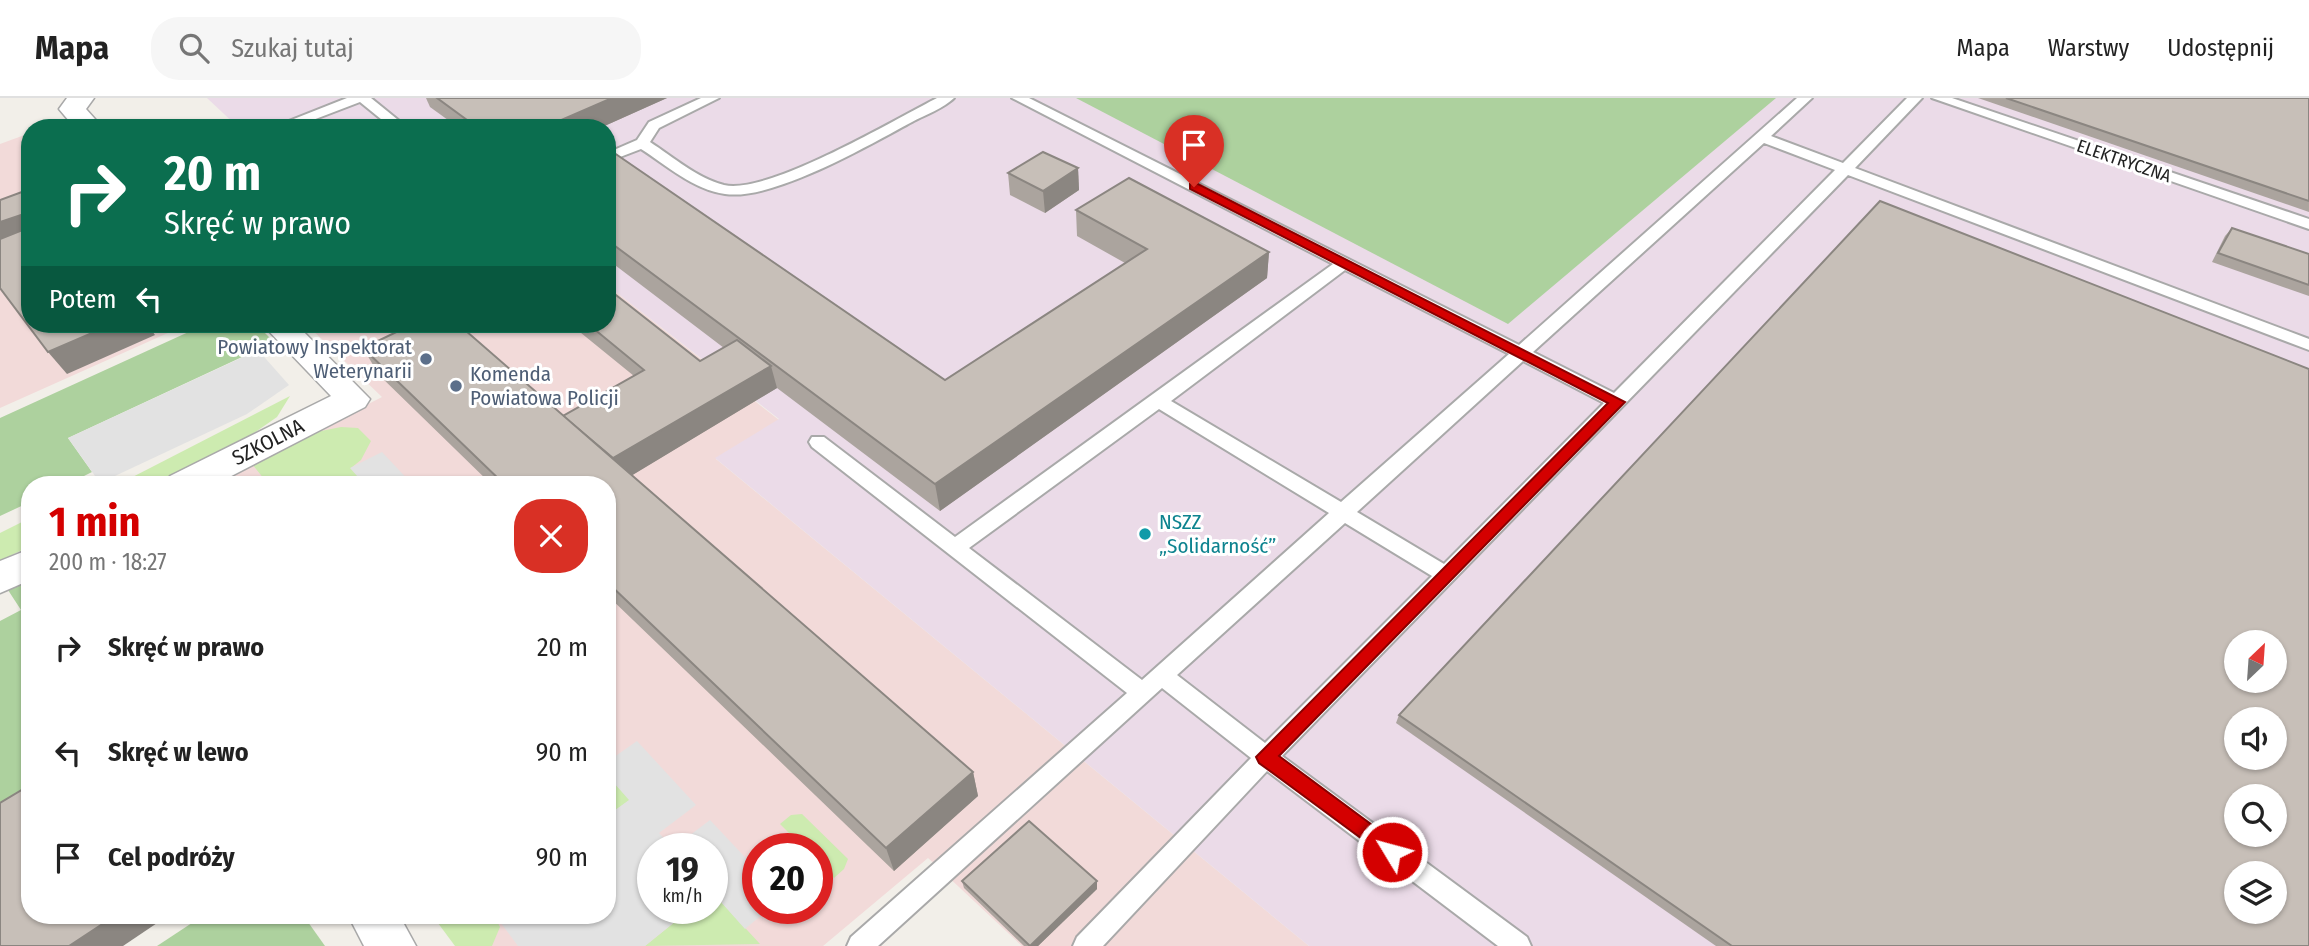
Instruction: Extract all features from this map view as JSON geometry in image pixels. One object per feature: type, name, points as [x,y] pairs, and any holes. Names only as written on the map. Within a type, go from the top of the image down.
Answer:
[{"type":"street","points":[[81,98],[72,110],[81,119]]},
{"type":"street","name":"SZKOLNA","points":[[201,476],[353,400],[287,333]]},
{"type":"street","points":[[0,578],[21,568]]},
{"type":"street","points":[[377,924],[392,946]]},
{"type":"lane","points":[[317,119],[362,98],[389,119]]},
{"type":"lane","points":[[616,154],[642,143],[654,125],[712,98]]},
{"type":"lane","points":[[642,143],[702,181],[729,191],[766,187],[796,175],[947,98]]},
{"type":"lane","points":[[1020,98],[1618,402]]},
{"type":"lane","points":[[860,946],[1523,354],[1805,98]]},
{"type":"lane","points":[[1086,946],[1444,574],[1618,402],[1915,98]]},
{"type":"lane","name":"ELEKTRYCZNA","points":[[1939,98],[2309,224]]},
{"type":"lane","points":[[1761,137],[2309,345]]},
{"type":"lane","points":[[954,548],[1344,263]]},
{"type":"lane","points":[[1158,401],[1444,574]]},
{"type":"lane","points":[[818,442],[1143,693]]},
{"type":"lane","points":[[1162,676],[1518,946]]},
{"type":"shaded area","points":[[207,98],[2309,98],[2309,946],[1309,946],[715,458],[779,419],[616,292],[616,119],[229,119]]},
{"type":"shaded area","points":[[21,136],[21,333],[168,333],[0,408],[0,144]]},
{"type":"shaded area","points":[[616,292],[779,420],[716,459],[1309,946],[1022,946],[928,858],[823,946],[456,946],[440,924],[616,924],[616,476],[228,476],[382,397],[315,333],[616,333]]},
{"type":"shaded area","points":[[258,350],[289,385],[247,414],[115,476],[95,476],[68,438]]},
{"type":"shaded area","points":[[382,452],[405,476],[357,476],[350,468]]},
{"type":"shaded area","points":[[637,741],[696,805],[659,833],[637,833],[637,924],[672,924],[645,946],[518,946],[502,924],[616,924],[616,809],[629,800],[616,785],[616,756]]},
{"type":"shaded area","points":[[710,820],[722,833],[693,833]]},
{"type":"shaded area","points":[[728,839],[742,854],[742,924],[751,924],[745,929],[728,910]]},
{"type":"green space","points":[[1076,98],[1776,98],[1508,324]]},
{"type":"green space","points":[[186,333],[265,333],[274,342],[68,438],[92,472],[84,476],[21,476],[21,506],[0,516],[0,418]]},
{"type":"green space","points":[[290,396],[277,417],[251,435],[170,476],[134,476]]},
{"type":"green space","points":[[341,427],[358,428],[371,441],[361,460],[351,468],[358,476],[262,476],[252,464],[321,431]]},
{"type":"green space","points":[[21,522],[21,550],[0,561],[0,533]]},
{"type":"green space","points":[[21,584],[21,610],[8,590]]},
{"type":"green space","points":[[21,610],[21,794],[0,807],[0,621]]},
{"type":"green space","points":[[616,785],[630,800],[616,810]]},
{"type":"green space","points":[[802,814],[821,833],[789,833],[780,824],[791,815]]},
{"type":"green space","points":[[833,844],[848,859],[844,869],[834,878]]},
{"type":"green space","points":[[728,909],[760,944],[645,946],[672,924],[728,924]]},
{"type":"green space","points":[[190,924],[309,924],[325,946],[157,946]]},
{"type":"green space","points":[[439,924],[498,924],[500,927],[492,946],[455,946]]},
{"type":"building","points":[[437,98],[612,98],[564,119],[466,119]]},
{"type":"building","points":[[2006,98],[2309,98],[2309,201]]},
{"type":"building","points":[[1043,152],[1078,168],[1043,191],[1008,173]]},
{"type":"building","points":[[616,154],[945,380],[1147,249],[1076,210],[1129,178],[1269,252],[935,484],[616,247]]},
{"type":"building","points":[[21,192],[21,215],[0,222],[0,200]]},
{"type":"building","points":[[1880,201],[2309,369],[2309,946],[1732,946],[1399,715]]},
{"type":"building","points":[[2232,228],[2309,254],[2309,285],[2218,253]]},
{"type":"building","points":[[21,231],[21,316],[0,288],[0,239]]},
{"type":"building","points":[[616,295],[700,361],[737,340],[771,366],[613,458],[563,416],[644,370],[599,333],[616,333]]},
{"type":"building","points":[[34,333],[92,333],[48,352]]},
{"type":"building","points":[[394,333],[468,333],[973,772],[886,848],[616,591],[616,476],[496,476],[363,348]]},
{"type":"building","points":[[21,790],[21,924],[102,924],[69,946],[0,946],[0,803]]},
{"type":"building","points":[[1029,821],[1097,881],[1030,946],[962,881]]},
{"type":"place","name":"Powiatowy Inspektorat Weterynarii","points":[[426,359]]},
{"type":"place","name":"Komenda Powiatowa Policji","points":[[456,386]]},
{"type":"place","name":"NSZZ „Solidarność”","points":[[1145,534]]},
{"type":"route","points":[[1194,187],[1618,402],[1444,574],[1266,757],[1392,852]]}]
